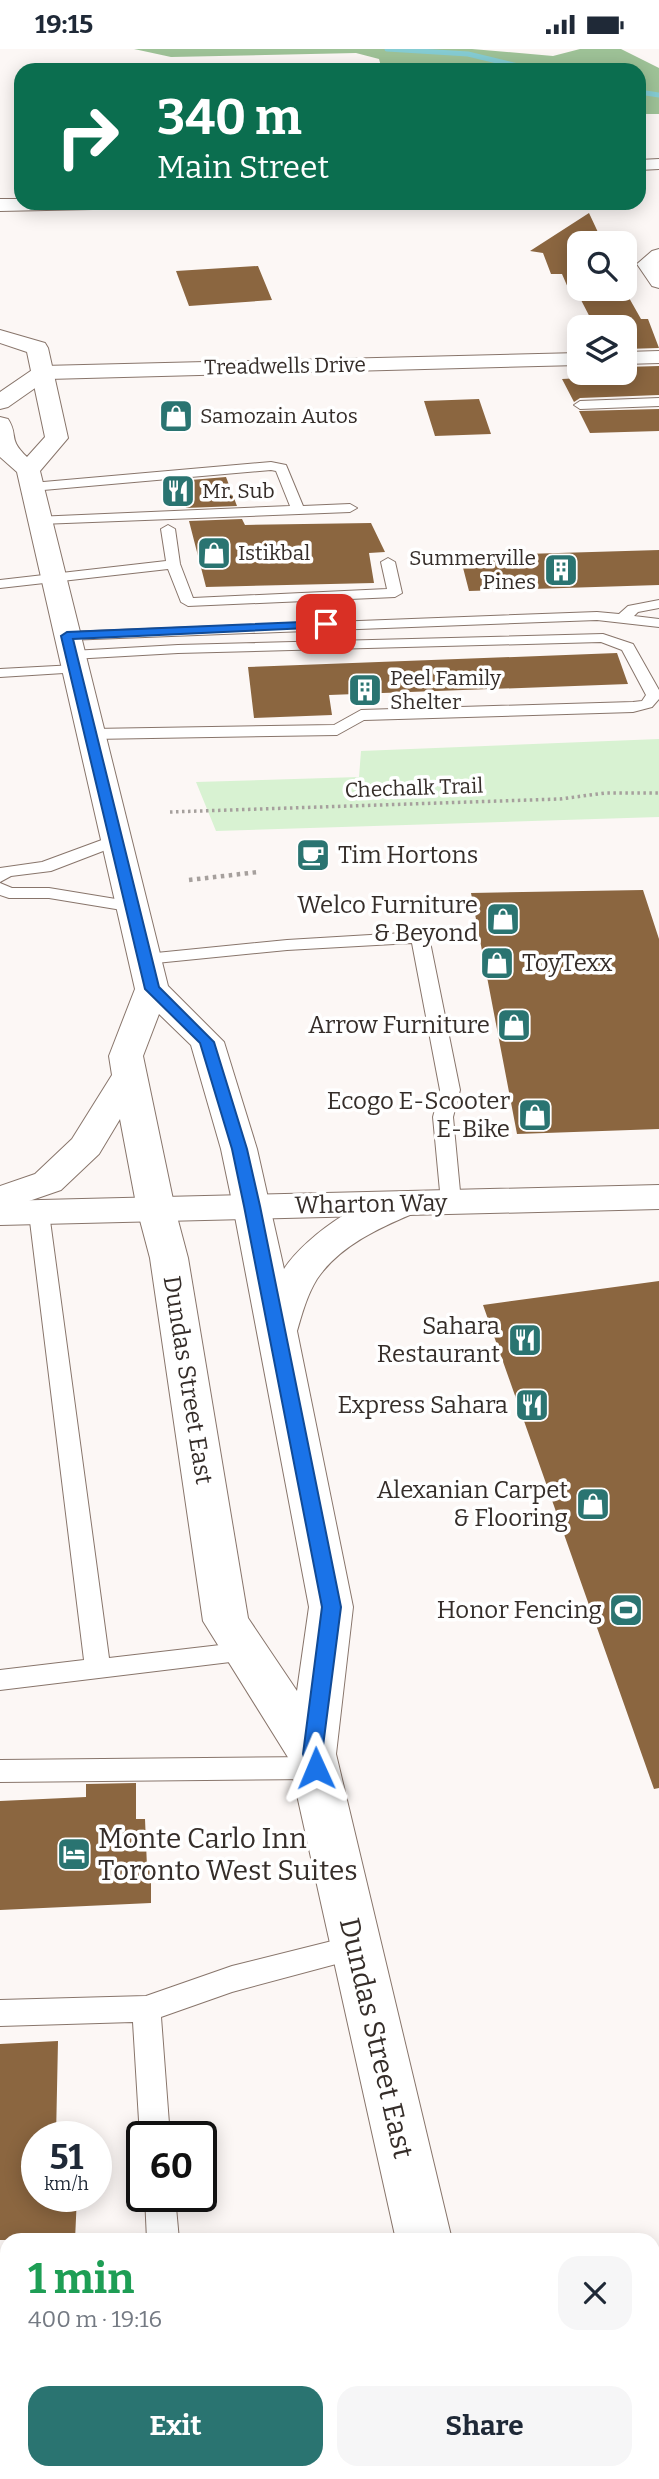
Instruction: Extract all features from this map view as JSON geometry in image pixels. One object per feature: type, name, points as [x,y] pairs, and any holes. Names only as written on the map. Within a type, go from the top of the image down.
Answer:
[{"type":"main road","points":[[659,255],[647,264],[659,282]]},
{"type":"main road","points":[[0,336],[37,348],[57,438],[30,479]]},
{"type":"main road","points":[[637,358],[659,357]]},
{"type":"main road","name":"Treadwells Drive","points":[[43,373],[567,359]]},
{"type":"main road","points":[[0,402],[43,373]]},
{"type":"main road","points":[[0,424],[4,447],[30,479],[149,974]]},
{"type":"main road","name":"Dundas Street East","points":[[149,974],[126,1056],[156,1209],[169,1258],[226,1621],[314,1761]]},
{"type":"main road","name":"Dundas Street East","points":[[149,974],[207,1042],[239,1149],[252,1206],[331,1607],[314,1761],[422,2233]]},
{"type":"main road","points":[[0,1199],[48,1182],[86,1146],[130,1074]]},
{"type":"main road","name":"Wharton Way","points":[[0,1213],[659,1197]]},
{"type":"main road","points":[[276,1333],[291,1289],[320,1250],[357,1223],[404,1203]]},
{"type":"lane","points":[[580,405],[659,402]]},
{"type":"lane","points":[[30,479],[271,466],[282,468],[298,510]]},
{"type":"lane","points":[[40,520],[350,508]]},
{"type":"lane","points":[[167,529],[173,563],[188,602],[395,593],[388,562]]},
{"type":"lane","points":[[0,584],[173,563]]},
{"type":"lane","points":[[623,618],[633,609],[659,604]]},
{"type":"lane","points":[[0,673],[71,653],[218,628],[597,616],[659,623]]},
{"type":"lane","points":[[71,653],[603,638],[628,647],[654,695],[651,702],[633,707],[361,715],[337,730],[92,734]]},
{"type":"lane","points":[[0,877],[6,872],[45,867],[118,839]]},
{"type":"lane","points":[[0,888],[9,893],[49,893],[134,907]]},
{"type":"lane","points":[[149,974],[287,945],[420,937],[450,1090],[443,1117],[451,1202]]},
{"type":"lane","points":[[39,1213],[98,1669]]},
{"type":"lane","points":[[0,1680],[246,1652]]},
{"type":"lane","points":[[0,1771],[314,1761]]},
{"type":"lane","points":[[0,2013],[146,2009],[232,1979],[356,1947]]},
{"type":"lane","points":[[146,2009],[154,2121]]},
{"type":"lane","points":[[161,2212],[163,2233]]},
{"type":"path","name":"Chechalk Trail","points":[[170,812],[560,799],[605,793],[659,793]]},
{"type":"path","points":[[189,880],[258,872]]},
{"type":"green space","points":[[134,49],[472,49],[553,56],[580,49],[621,49],[659,68],[659,114],[646,114],[646,63],[380,63],[379,59],[356,53],[171,57]]},
{"type":"green space","points":[[659,739],[659,817],[216,831],[196,782],[359,777],[361,751]]},
{"type":"building","points":[[589,213],[597,231],[567,231],[567,286],[562,274],[551,274],[543,253],[530,251]]},
{"type":"building","points":[[258,266],[272,300],[189,306],[176,271]]},
{"type":"building","points":[[582,301],[631,301],[641,319],[648,319],[659,348],[637,349],[637,315],[589,315]]},
{"type":"building","points":[[659,366],[659,395],[580,398],[574,402],[562,379],[567,379],[567,385],[637,385],[637,367]]},
{"type":"building","points":[[479,399],[491,434],[435,436],[424,401]]},
{"type":"building","points":[[659,409],[659,431],[590,433],[579,411]]},
{"type":"building","points":[[226,477],[237,506],[186,508],[179,481]]},
{"type":"building","points":[[242,519],[245,525],[371,523],[385,552],[369,553],[374,583],[206,587],[189,521]]},
{"type":"building","name":"Summerville Pines","points":[[659,550],[659,585],[469,591],[460,556]]},
{"type":"building","name":"Peel Family Shelter","points":[[617,653],[628,684],[329,695],[332,715],[254,718],[248,667]]},
{"type":"building","points":[[643,890],[659,939],[659,1129],[517,1134],[471,893]]},
{"type":"building","points":[[659,1281],[659,1788],[654,1789],[483,1305]]},
{"type":"building","name":"Monte Carlo Inn Toronto West Suites","points":[[136,1783],[136,1819],[145,1819],[147,1867],[151,1867],[151,1903],[0,1910],[0,1801],[86,1797],[86,1784]]},
{"type":"building","points":[[58,2041],[56,2121],[21,2121],[21,2212],[76,2212],[75,2233],[0,2233],[0,2044]]},
{"type":"waterway","points":[[387,49],[468,54],[505,63]]},
{"type":"waterway","points":[[646,93],[659,95]]},
{"type":"place","name":"Samozain Autos","points":[[176,416]]},
{"type":"place","name":"Mr. Sub","points":[[178,491]]},
{"type":"place","name":"Istikbal","points":[[214,553]]},
{"type":"place","name":"Summerville Pines","points":[[561,570]]},
{"type":"place","name":"Peel Family Shelter","points":[[365,690]]},
{"type":"place","name":"Tim Hortons","points":[[313,855]]},
{"type":"place","name":"Welco Furniture & Beyond","points":[[503,919]]},
{"type":"place","name":"ToyTexx","points":[[497,963]]},
{"type":"place","name":"Arrow Furniture","points":[[514,1025]]},
{"type":"place","name":"Ecogo E-Scooter E-Bike","points":[[535,1115]]},
{"type":"place","name":"Sahara Restaurant","points":[[525,1340]]},
{"type":"place","name":"Express Sahara","points":[[532,1405]]},
{"type":"place","name":"Alexanian Carpet & Flooring","points":[[593,1504]]},
{"type":"place","name":"Honor Fencing","points":[[626,1610]]},
{"type":"place","name":"Monte Carlo Inn Toronto West Suites","points":[[74,1854]]},
{"type":"route","points":[[316,1768],[312,1754],[331,1607],[252,1206],[239,1149],[207,1042],[152,989],[67,636],[326,624]]}]
